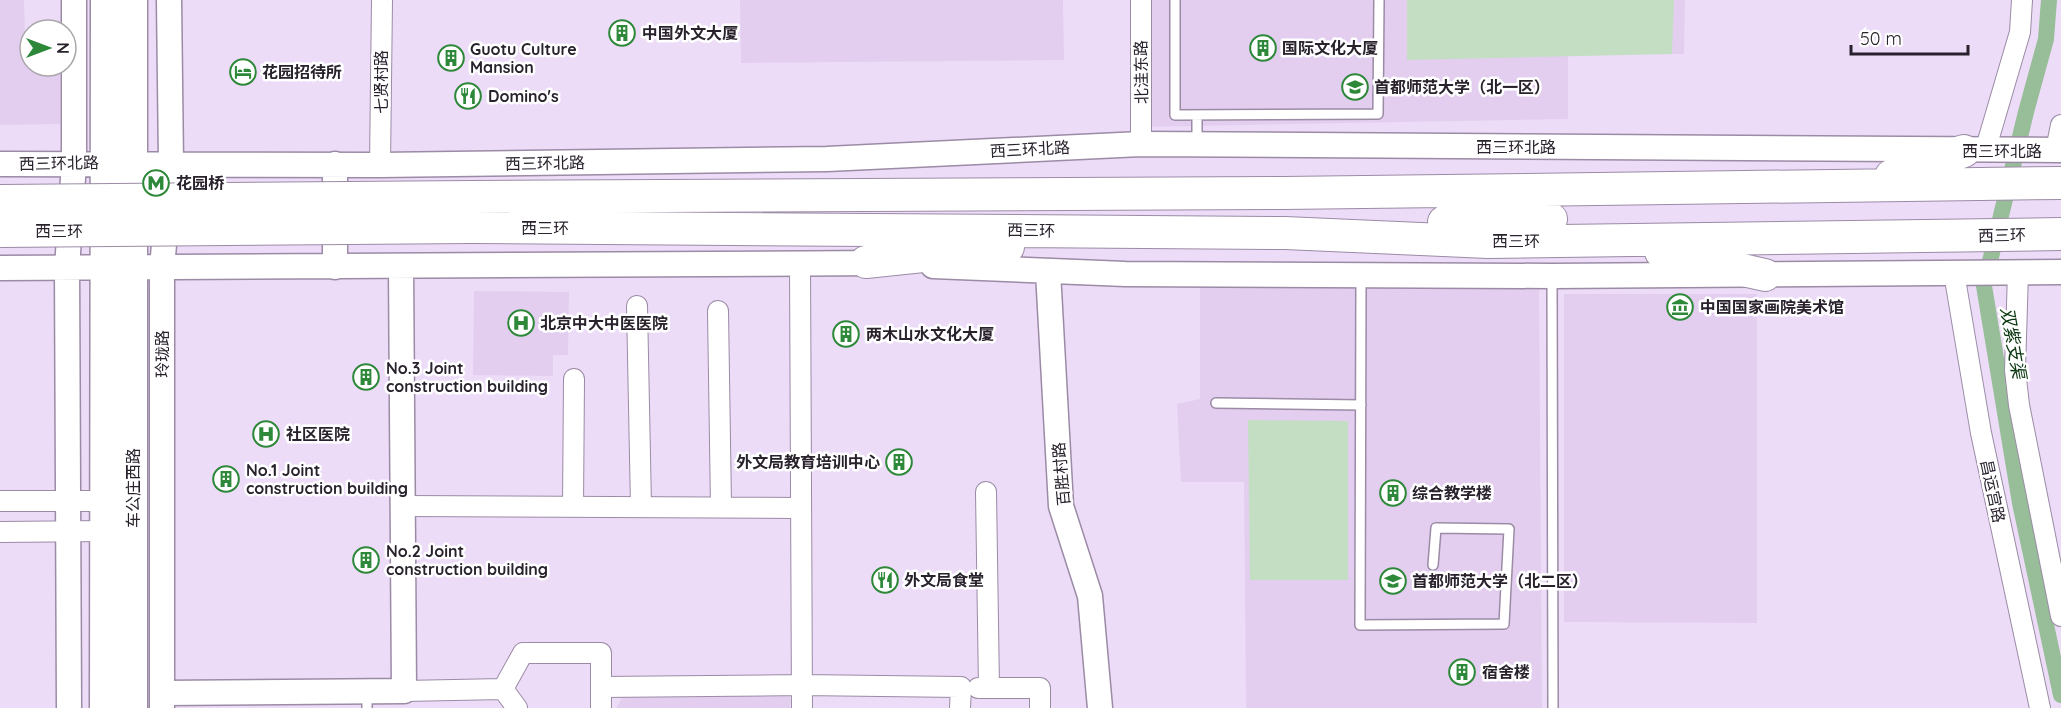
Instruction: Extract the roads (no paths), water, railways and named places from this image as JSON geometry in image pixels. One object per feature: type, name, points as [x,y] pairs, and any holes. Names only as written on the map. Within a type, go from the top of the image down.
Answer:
[{"type":"highway","points":[[1867,185],[1974,151]]},
{"type":"highway","name":"西三环","points":[[0,231],[473,212],[1283,193],[1974,184],[2055,190]]},
{"type":"highway","points":[[1285,232],[1488,213],[2055,190]]},
{"type":"highway","points":[[1283,193],[1488,213],[2061,219]]},
{"type":"highway","name":"西三环","points":[[0,201],[1153,232],[1285,232],[1488,242],[2046,235]]},
{"type":"highway","points":[[866,262],[1153,232]]},
{"type":"highway","points":[[1607,240],[1765,275]]},
{"type":"main road","points":[[106,0],[120,163]]},
{"type":"main road","points":[[132,0],[120,163],[120,218],[134,269]]},
{"type":"main road","name":"车公庄西路","points":[[105,708],[105,501],[134,269]]},
{"type":"main road","name":"车公庄西路","points":[[132,708],[134,269]]},
{"type":"street","points":[[69,708],[65,219],[74,0]]},
{"type":"street","name":"玲珑路","points":[[162,700],[134,269],[166,218],[171,163],[169,0]]},
{"type":"street","name":"七贤村路","points":[[380,165],[382,0]]},
{"type":"street","name":"北洼东路","points":[[1141,0],[1141,144]]},
{"type":"street","points":[[1974,151],[2020,32],[2022,0]]},
{"type":"street","points":[[2058,150],[2061,125]]},
{"type":"street","name":"西三环北路","points":[[0,164],[380,165],[827,159],[1141,144],[2058,150]]},
{"type":"street","points":[[0,220],[262,216],[298,164]]},
{"type":"street","points":[[334,164],[334,267]]},
{"type":"street","points":[[0,268],[134,269],[866,262],[1048,272],[1361,275],[1552,276],[2061,272]]},
{"type":"street","points":[[800,263],[802,708]]},
{"type":"street","points":[[401,266],[404,691]]},
{"type":"street","name":"百胜村路","points":[[1048,272],[1062,506],[1090,596],[1100,708]]},
{"type":"street","name":"昌运宫路","points":[[1954,273],[1981,433],[2040,708]]},
{"type":"street","points":[[2018,273],[2015,370],[2019,405],[2061,616]]},
{"type":"street","points":[[637,306],[641,507]]},
{"type":"street","points":[[718,311],[721,507]]},
{"type":"street","points":[[573,507],[574,379]]},
{"type":"street","points":[[986,492],[989,688]]},
{"type":"street","points":[[0,501],[105,501]]},
{"type":"street","points":[[403,506],[801,508]]},
{"type":"street","points":[[0,532],[105,531]]},
{"type":"street","points":[[503,689],[523,653],[602,652],[601,708]]},
{"type":"street","points":[[602,687],[802,685],[1040,688],[1040,708]]},
{"type":"street","points":[[960,687],[960,708]]},
{"type":"street","points":[[162,700],[367,700],[404,691],[503,689]]},
{"type":"street","points":[[503,689],[517,708]]},
{"type":"lane","points":[[1175,0],[1175,115],[1378,114],[1379,0]]},
{"type":"lane","points":[[1197,115],[1197,144]]},
{"type":"lane","points":[[1361,275],[1360,625],[1503,624],[1509,529],[1436,528],[1433,565]]},
{"type":"lane","points":[[1552,276],[1553,708]]},
{"type":"lane","points":[[1216,403],[1361,405]]},
{"type":"waterway","name":"双紫支渠","points":[[2049,0],[2046,39],[1984,286],[2020,503],[2061,695]]},
{"type":"place","name":"中国外文大厦","points":[[622,33]]},
{"type":"place","name":"国际文化大厦","points":[[1263,48]]},
{"type":"place","name":"Guotu Culture Mansion","points":[[451,58]]},
{"type":"place","name":"花园招待所","points":[[243,72]]},
{"type":"place","name":"首都师范大学（北一区）","points":[[1355,87]]},
{"type":"place","name":"Domino's","points":[[468,96]]},
{"type":"place","name":"花园桥","points":[[156,183]]},
{"type":"place","name":"中国国家画院美术馆","points":[[1680,307]]},
{"type":"place","name":"北京中大中医医院","points":[[521,323]]},
{"type":"place","name":"两木山水文化大厦","points":[[846,334]]},
{"type":"place","name":"No.3 Joint construction building","points":[[366,377]]},
{"type":"place","name":"社区医院","points":[[266,434]]},
{"type":"place","name":"外文局教育培训中心","points":[[899,462]]},
{"type":"place","name":"No.1 Joint construction building","points":[[226,479]]},
{"type":"place","name":"综合教学楼","points":[[1393,493]]},
{"type":"place","name":"No.2 Joint construction building","points":[[366,560]]},
{"type":"place","name":"外文局食堂","points":[[885,580]]},
{"type":"place","name":"首都师范大学（北二区）","points":[[1393,581]]},
{"type":"place","name":"宿舍楼","points":[[1462,672]]}]
